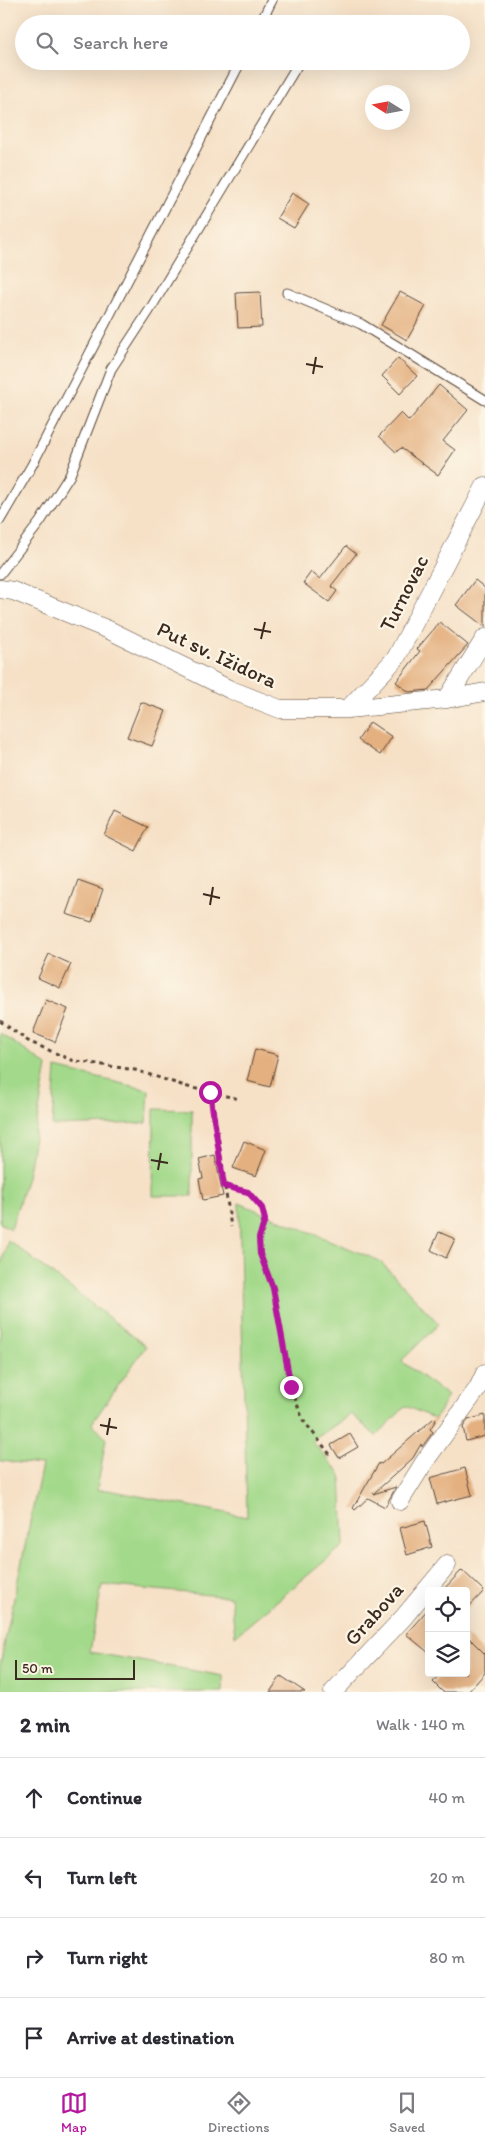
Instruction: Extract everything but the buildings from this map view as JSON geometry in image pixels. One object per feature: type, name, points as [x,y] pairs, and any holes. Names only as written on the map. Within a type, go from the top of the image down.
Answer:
[{"type":"street","name":"Turnovac","points":[[348,709],[396,658],[485,486]]},
{"type":"street","name":"Put sv. Ižidora","points":[[0,589],[13,591],[109,630],[230,690],[280,709],[348,709],[446,699],[485,692]]},
{"type":"street","points":[[446,699],[485,638]]},
{"type":"street","points":[[400,1501],[425,1461],[478,1388],[485,1372]]},
{"type":"street","name":"Grabova","points":[[333,1692],[404,1618],[447,1565]]},
{"type":"lane","points":[[264,15],[272,0]]},
{"type":"lane","points":[[0,520],[32,465],[236,70]]},
{"type":"lane","points":[[0,574],[40,522],[70,475],[111,369],[149,311],[294,70]]},
{"type":"lane","points":[[287,293],[361,324],[485,400]]},
{"type":"path","points":[[0,1021],[28,1041],[71,1060],[134,1070],[239,1099]]},
{"type":"path","points":[[210,1092],[231,1227]]},
{"type":"path","points":[[224,1186],[248,1192],[262,1208],[265,1220],[259,1238],[260,1254],[273,1288],[291,1387],[303,1420],[332,1456]]},
{"type":"green space","points":[[0,1033],[47,1066],[27,1177],[11,1229],[0,1223]]},
{"type":"green space","points":[[56,1068],[149,1090],[147,1123],[52,1126]]},
{"type":"green space","points":[[154,1109],[192,1110],[192,1196],[153,1196]]},
{"type":"green space","points":[[239,1203],[380,1261],[439,1324],[401,1361],[448,1396],[435,1419],[406,1406],[376,1436],[351,1414],[312,1441],[341,1475],[344,1545],[235,1636],[231,1597],[102,1585],[90,1652],[223,1676],[223,1692],[0,1692],[0,1665],[42,1465],[0,1461],[0,1269],[8,1240],[146,1346],[92,1423],[106,1439],[97,1490],[108,1490],[247,1517]]},
{"type":"route","points":[[210,1092],[224,1186],[248,1192],[262,1208],[265,1220],[259,1238],[260,1254],[273,1288],[291,1387]]}]
